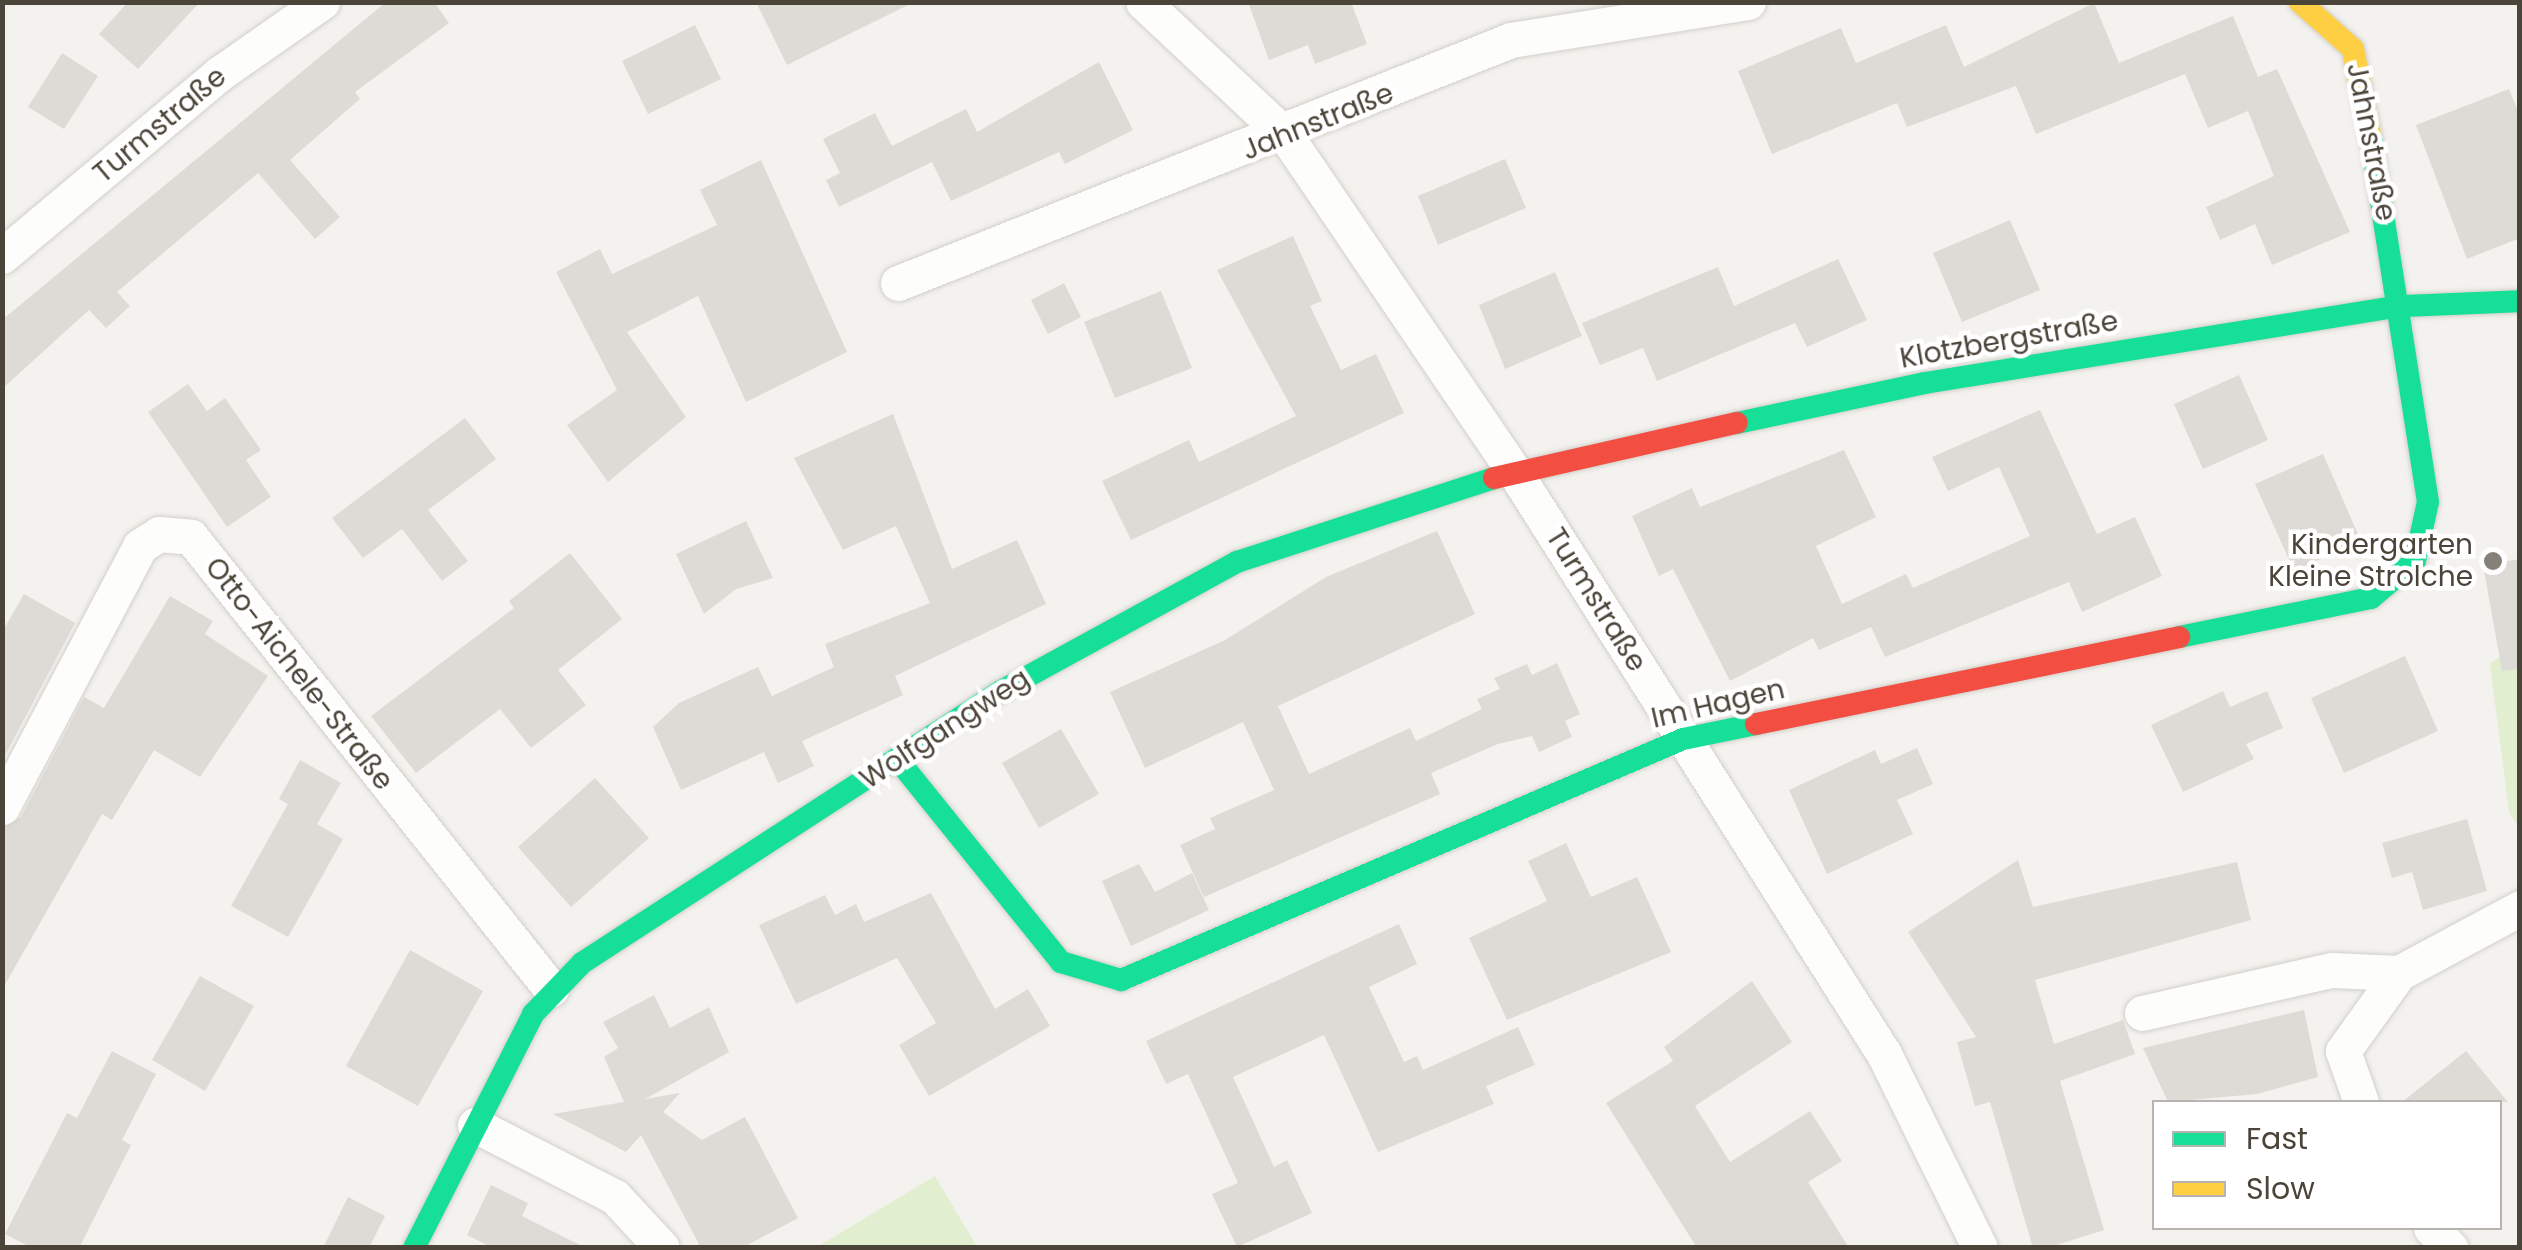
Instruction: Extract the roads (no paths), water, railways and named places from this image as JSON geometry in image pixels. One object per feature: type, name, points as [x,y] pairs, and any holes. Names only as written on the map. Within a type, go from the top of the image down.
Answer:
[{"type":"street","name":"Turmstraße","points":[[2,256],[219,74],[322,2]]},
{"type":"street","name":"Turmstraße","points":[[1143,2],[1286,136],[1514,471],[1884,1054],[1980,1248]]},
{"type":"street","name":"Jahnstraße","points":[[898,283],[1286,136],[1511,40],[1748,2]]},
{"type":"street","name":"Jahnstraße","points":[[2300,2],[2353,49],[2403,306]]},
{"type":"street","name":"Klotzbergstraße","points":[[1514,471],[1925,383],[2403,306],[2520,300]]},
{"type":"street","name":"Im Hagen","points":[[898,760],[1061,962],[1121,980],[1684,739],[2371,598],[2415,561],[2428,502],[2403,306]]},
{"type":"street","name":"Wolfgangweg","points":[[414,1248],[550,989],[666,904],[1110,627],[1236,562],[1514,471]]},
{"type":"street","name":"Otto-Aichele-Straße","points":[[2,807],[140,546],[158,534],[191,537],[550,989]]},
{"type":"street","points":[[2359,1100],[2343,1052],[2399,973],[2520,908]]},
{"type":"street","points":[[2142,1013],[2332,970],[2399,973]]},
{"type":"street","points":[[476,1125],[615,1198],[662,1248]]},
{"type":"place","name":"Kindergarten Kleine Strolche","points":[[2493,561]]}]
